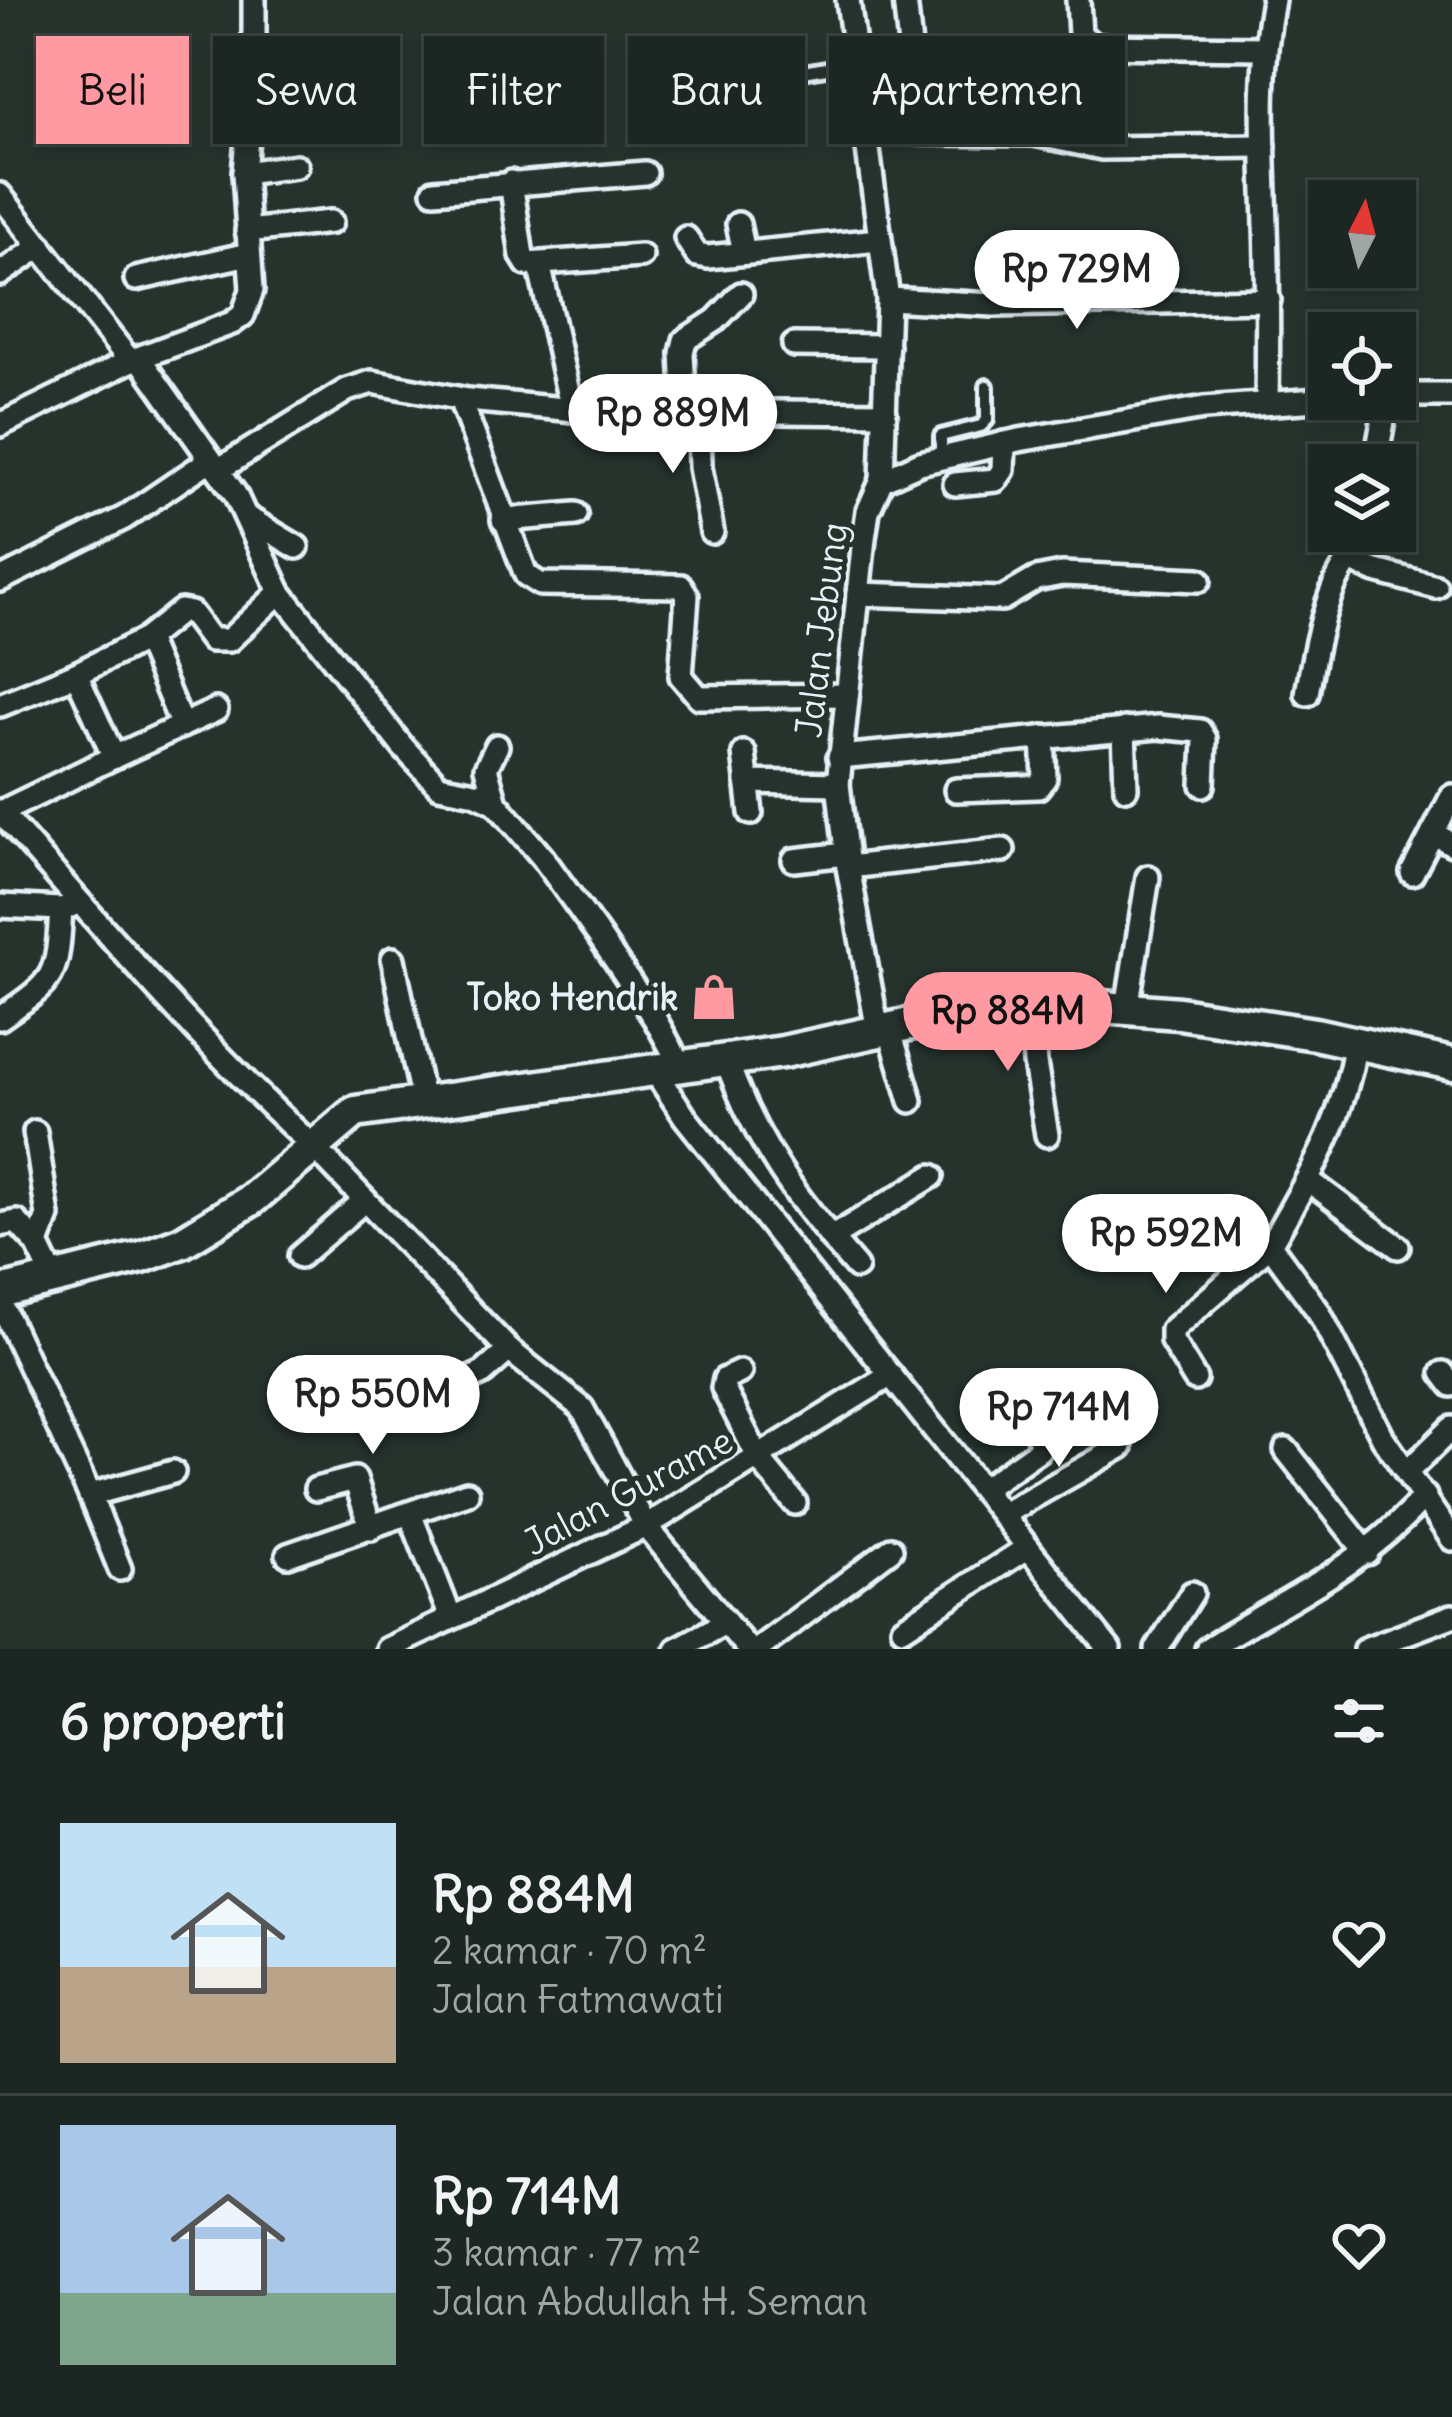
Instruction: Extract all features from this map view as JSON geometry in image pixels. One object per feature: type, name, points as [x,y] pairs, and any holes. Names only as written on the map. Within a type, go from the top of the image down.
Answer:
[{"type":"street","points":[[0,425],[243,315],[252,290],[244,173],[254,0]]},
{"type":"street","points":[[848,0],[852,36]]},
{"type":"street","points":[[905,0],[909,36]]},
{"type":"street","points":[[1078,0],[1080,34],[1094,46],[1264,48]]},
{"type":"street","points":[[1267,403],[1264,48],[1274,0]]},
{"type":"street","points":[[866,144],[888,299],[882,480]]},
{"type":"street","points":[[1083,144],[1102,148],[1264,146]]},
{"type":"street","points":[[244,173],[296,166]]},
{"type":"street","points":[[434,191],[645,173]]},
{"type":"street","points":[[512,182],[522,256],[527,263],[641,256]]},
{"type":"street","points":[[0,195],[214,465],[250,519],[264,564],[280,592],[427,774],[440,786],[496,803]]},
{"type":"street","points":[[136,279],[248,242],[331,222]]},
{"type":"street","points":[[738,224],[744,252]]},
{"type":"street","points":[[686,238],[702,256],[879,240]]},
{"type":"street","points":[[0,274],[41,246]]},
{"type":"street","points":[[539,264],[572,410]]},
{"type":"street","points":[[712,532],[682,353],[685,340],[716,320],[741,294]]},
{"type":"street","points":[[888,299],[993,305],[1269,300]]},
{"type":"street","points":[[794,345],[886,346]]},
{"type":"street","points":[[0,580],[124,518],[359,384],[572,410],[884,412]]},
{"type":"street","points":[[1416,396],[1452,395]]},
{"type":"street","points":[[460,399],[526,574],[540,584],[676,585],[684,589],[681,676],[692,693],[707,698],[847,695]]},
{"type":"street","name":"Jalan Jebung","points":[[911,1101],[884,1029],[847,860],[838,784],[868,512],[882,480],[941,458],[1004,443],[1204,408],[1308,400]]},
{"type":"street","points":[[955,484],[996,480],[1003,470],[1004,443]]},
{"type":"street","points":[[503,520],[576,514]]},
{"type":"street","points":[[250,519],[297,547]]},
{"type":"street","points":[[1307,694],[1318,632],[1353,552]]},
{"type":"street","points":[[1349,560],[1436,587]]},
{"type":"street","points":[[858,594],[1002,599],[1036,579],[1062,574],[1198,580]]},
{"type":"street","points":[[0,705],[146,639],[176,613],[187,611],[211,640],[225,642],[280,592]]},
{"type":"street","points":[[146,639],[182,726]]},
{"type":"street","points":[[76,674],[115,757]]},
{"type":"street","points":[[216,710],[1,812],[71,906],[280,1119],[314,1147],[509,1350],[582,1408],[646,1526],[748,1649]]},
{"type":"street","points":[[839,757],[1173,727],[1200,730],[1205,739],[1203,785]]},
{"type":"street","points":[[1124,730],[1126,788]]},
{"type":"street","points":[[956,790],[1038,787],[1045,778],[1043,736]]},
{"type":"street","points":[[496,746],[486,768],[496,803],[597,933],[655,1019],[685,1117],[1109,1649]]},
{"type":"street","points":[[744,753],[752,814]]},
{"type":"street","points":[[747,782],[838,784]]},
{"type":"street","points":[[1412,873],[1443,838],[1452,796]]},
{"type":"street","points":[[794,860],[1003,850]]},
{"type":"street","points":[[1127,1008],[1148,877]]},
{"type":"street","points":[[0,907],[71,906]]},
{"type":"street","points":[[0,1018],[45,987],[53,975],[71,906]]},
{"type":"street","points":[[392,959],[423,1102]]},
{"type":"street","points":[[1031,1005],[1047,1135]]},
{"type":"street","points":[[0,1292],[142,1257],[182,1242],[251,1200],[355,1112],[830,1044],[983,1008],[1127,1008],[1356,1042],[1452,1064]]},
{"type":"street","points":[[1195,1379],[1172,1341],[1172,1330],[1270,1245],[1345,1100],[1356,1042]]},
{"type":"street","points":[[725,1060],[745,1114],[777,1167],[856,1267]]},
{"type":"street","points":[[35,1132],[48,1216],[37,1244]]},
{"type":"street","points":[[742,1186],[777,1167]]},
{"type":"street","points":[[831,1238],[932,1177]]},
{"type":"street","points":[[1307,1180],[1398,1247]]},
{"type":"street","points":[[300,1256],[365,1200]]},
{"type":"street","points":[[0,1225],[17,1222],[37,1244],[54,1279]]},
{"type":"street","points":[[1270,1245],[1319,1312],[1383,1438],[1452,1539]]},
{"type":"street","points":[[0,1303],[120,1569]]},
{"type":"street","points":[[417,1403],[482,1372],[509,1350]]},
{"type":"street","points":[[740,1372],[724,1379],[723,1388],[759,1459],[795,1503]]},
{"type":"street","name":"Jalan Gurame","points":[[387,1649],[646,1526],[891,1375]]},
{"type":"street","points":[[982,1489],[1040,1450],[1028,1415]]},
{"type":"street","points":[[1408,1471],[1452,1428]]},
{"type":"street","points":[[1003,1514],[1121,1448]]},
{"type":"street","points":[[1286,1450],[1366,1553]]},
{"type":"street","points":[[90,1495],[173,1472]]},
{"type":"street","points":[[316,1489],[355,1479],[371,1528]]},
{"type":"street","points":[[288,1555],[467,1493]]},
{"type":"street","points":[[1207,1649],[1366,1553],[1425,1496]]},
{"type":"street","points":[[411,1516],[451,1618]]},
{"type":"street","points":[[903,1628],[1028,1546]]},
{"type":"street","points":[[758,1649],[891,1549]]},
{"type":"street","points":[[1157,1649],[1192,1593]]},
{"type":"street","points":[[1364,1649],[1452,1616]]},
{"type":"street","points":[[676,1649],[725,1623]]},
{"type":"lane","points":[[941,458],[944,434],[987,421],[987,386]]},
{"type":"place","name":"Toko Hendrik","points":[[714,997]]}]
